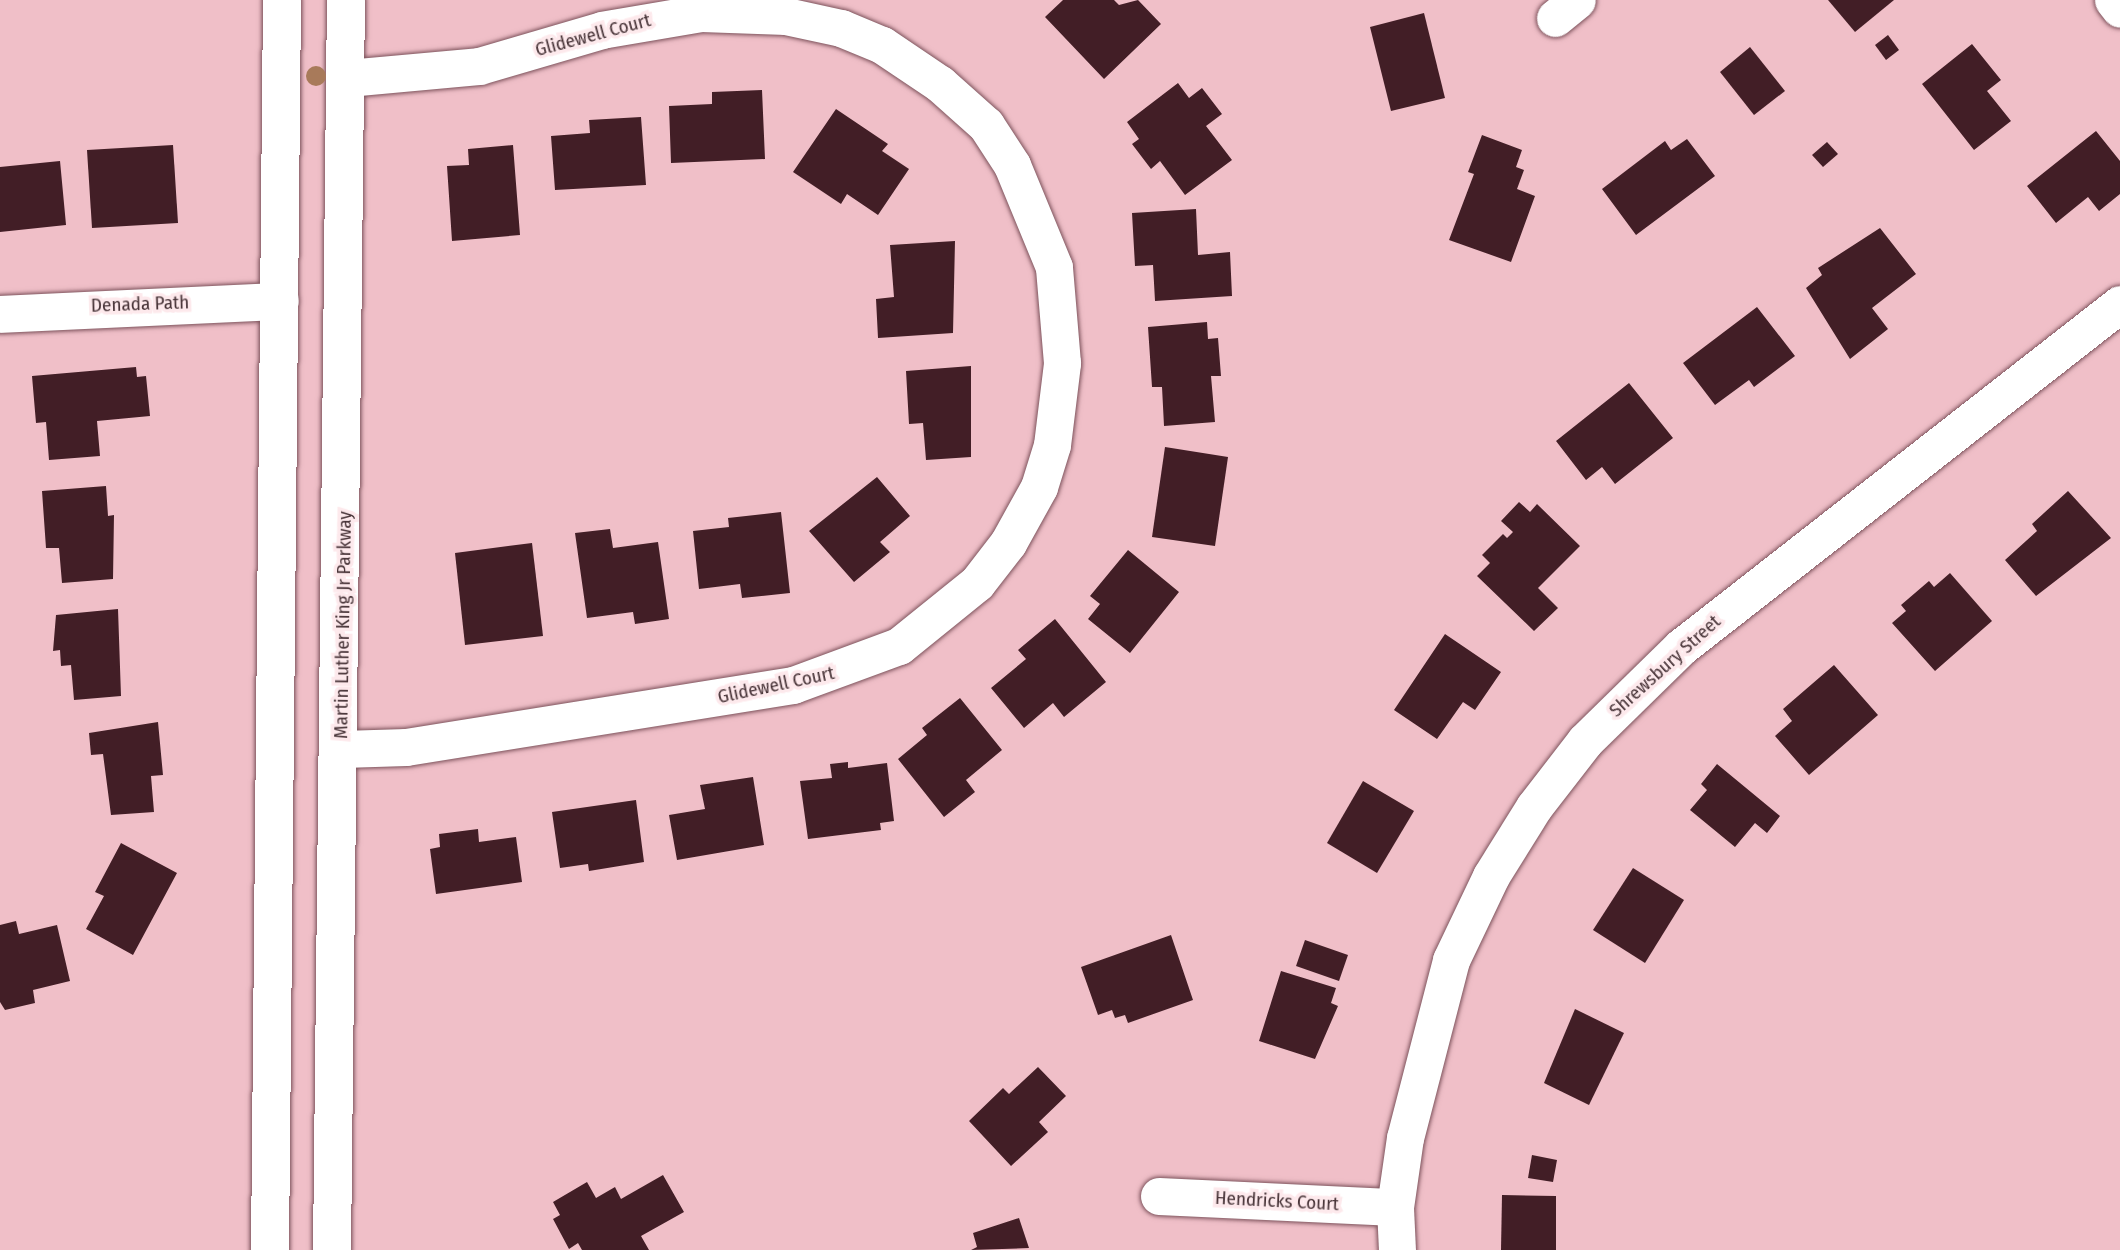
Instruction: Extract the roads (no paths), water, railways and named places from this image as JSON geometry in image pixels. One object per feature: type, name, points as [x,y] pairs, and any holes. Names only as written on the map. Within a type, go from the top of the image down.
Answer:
[{"type":"main road","points":[[270,1250],[282,0]]},
{"type":"main road","name":"Martin Luther King Jr Parkway","points":[[332,1250],[342,749],[346,0]]},
{"type":"street","points":[[2113,0],[2120,9]]},
{"type":"street","name":"Glidewell Court","points":[[342,749],[406,747],[793,685],[899,646],[977,583],[1008,543],[1042,477],[1060,402],[1062,363],[1054,267],[1012,165],[986,125],[940,84],[872,40],[786,16],[701,13],[602,30],[479,66],[347,78]]},
{"type":"street","name":"Denada Path","points":[[0,314],[279,301]]},
{"type":"street","name":"Shrewsbury Street","points":[[1397,1250],[1395,1207],[1420,1064],[1451,960],[1491,876],[1585,741],[1681,647],[2120,304]]},
{"type":"street","name":"Hendricks Court","points":[[1159,1196],[1395,1207]]}]
